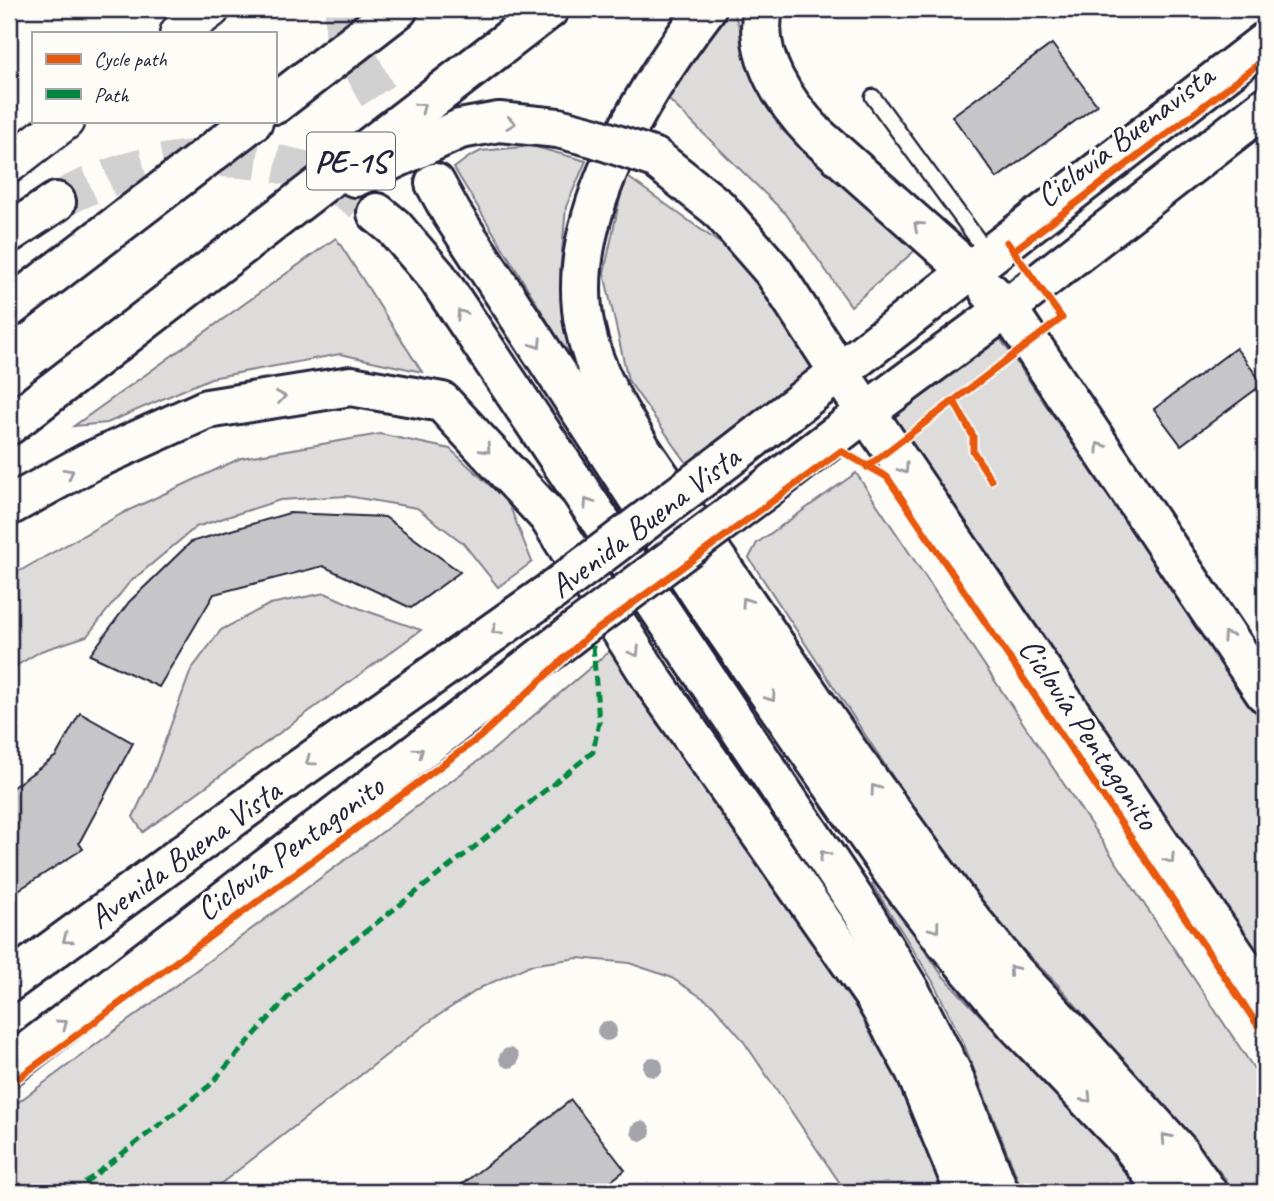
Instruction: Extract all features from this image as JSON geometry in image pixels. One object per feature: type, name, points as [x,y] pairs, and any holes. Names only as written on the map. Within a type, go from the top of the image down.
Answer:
[{"type":"main road","name":"PE-1S","points":[[276,103],[398,9]]},
{"type":"main road","name":"PE-1S","points":[[9,425],[549,9]]},
{"type":"main road","points":[[706,9],[664,68],[633,119],[604,180],[593,215],[581,272],[581,300],[590,350],[599,372],[643,452],[854,760],[964,911],[1014,972],[1178,1151],[1207,1192]]},
{"type":"main road","points":[[763,9],[762,34],[771,71],[798,116],[816,135],[979,264],[1265,693]]},
{"type":"main road","name":"Avenida Buena Vista","points":[[9,982],[337,742],[552,592],[1265,42]]},
{"type":"main road","name":"Avenida Buena Vista","points":[[9,1066],[577,630],[1007,308],[1265,107]]},
{"type":"main road","points":[[9,307],[252,122]]},
{"type":"main road","points":[[153,314],[332,187],[460,129],[499,122],[558,128],[655,158],[718,208],[774,272],[838,372],[1265,999]]},
{"type":"main road","points":[[435,183],[452,214],[705,601],[894,874],[946,942],[1016,1024],[1128,1141],[1166,1192]]},
{"type":"main road","points":[[9,233],[56,202]]},
{"type":"main road","points":[[377,213],[394,227],[444,289],[862,911],[910,991],[952,1073],[999,1192]]},
{"type":"main road","points":[[9,506],[89,462],[207,410],[351,386],[442,402],[548,516],[656,685],[874,996],[915,1070],[965,1192]]},
{"type":"street","points":[[180,32],[211,9]]},
{"type":"street","points":[[9,164],[64,122]]},
{"type":"lane","points":[[873,97],[979,264]]},
{"type":"shaded area","points":[[727,9],[732,9],[781,129],[919,247],[851,306],[786,214],[666,97]]},
{"type":"shaded area","points":[[532,146],[586,161],[566,207],[560,274],[577,358],[575,366],[454,168],[481,151]]},
{"type":"shaded area","points":[[625,175],[735,254],[821,373],[694,473],[628,380],[604,273]]},
{"type":"shaded area","points":[[336,238],[422,372],[340,354],[211,378],[107,423],[74,426]]},
{"type":"shaded area","points":[[997,334],[1265,724],[1265,968],[894,416]]},
{"type":"shaded area","points":[[380,434],[450,449],[508,502],[532,562],[498,587],[463,543],[417,508],[347,496],[280,500],[196,527],[129,583],[87,636],[41,651],[9,670],[9,577],[125,512],[241,458]]},
{"type":"shaded area","points":[[856,473],[1265,1085],[1265,1192],[1234,1192],[1225,1178],[1059,986],[975,902],[749,558],[757,543]]},
{"type":"shaded area","points":[[325,593],[421,630],[143,832],[133,817],[153,774],[191,670],[221,630],[270,604]]},
{"type":"shaded area","points":[[611,650],[872,1031],[911,1103],[946,1192],[846,1192],[742,1039],[712,1004],[670,977],[629,963],[578,958],[530,965],[482,987],[433,1019],[210,1192],[9,1192],[9,1109],[493,750]]},
{"type":"shaded area","points":[[878,881],[942,975],[1104,1146],[1140,1192],[1023,1192],[963,1042],[932,980],[872,884]]},
{"type":"building","points":[[1052,44],[1097,105],[997,178],[952,116]]},
{"type":"building","points":[[1236,348],[1263,384],[1181,445],[1154,409]]},
{"type":"building","points":[[289,513],[385,517],[460,572],[411,608],[323,566],[214,594],[159,687],[90,655],[129,602],[191,542]]},
{"type":"building","points":[[80,713],[133,743],[79,843],[83,849],[9,896],[9,790],[56,756]]},
{"type":"building","points":[[571,1100],[625,1170],[597,1192],[452,1192]]},
{"type":"tunnel","points":[[344,9],[344,31],[376,93],[415,152]]},
{"type":"tunnel","points":[[56,202],[110,177],[138,169],[195,159],[224,158],[253,160],[314,173],[338,185],[377,213]]},
{"type":"marked path","points":[[73,1192],[209,1086],[304,979],[593,752],[599,722],[593,645]]},
{"type":"cycle path","name":"Ciclovía Buenavista","points":[[1013,251],[1265,59]]},
{"type":"cycle path","points":[[867,467],[1062,318],[1007,242]]},
{"type":"cycle path","points":[[954,401],[973,436],[973,451],[991,480]]},
{"type":"cycle path","name":"Ciclovía Pentagonito","points":[[9,1085],[480,737],[587,637],[841,451],[887,477],[1265,1036]]}]
